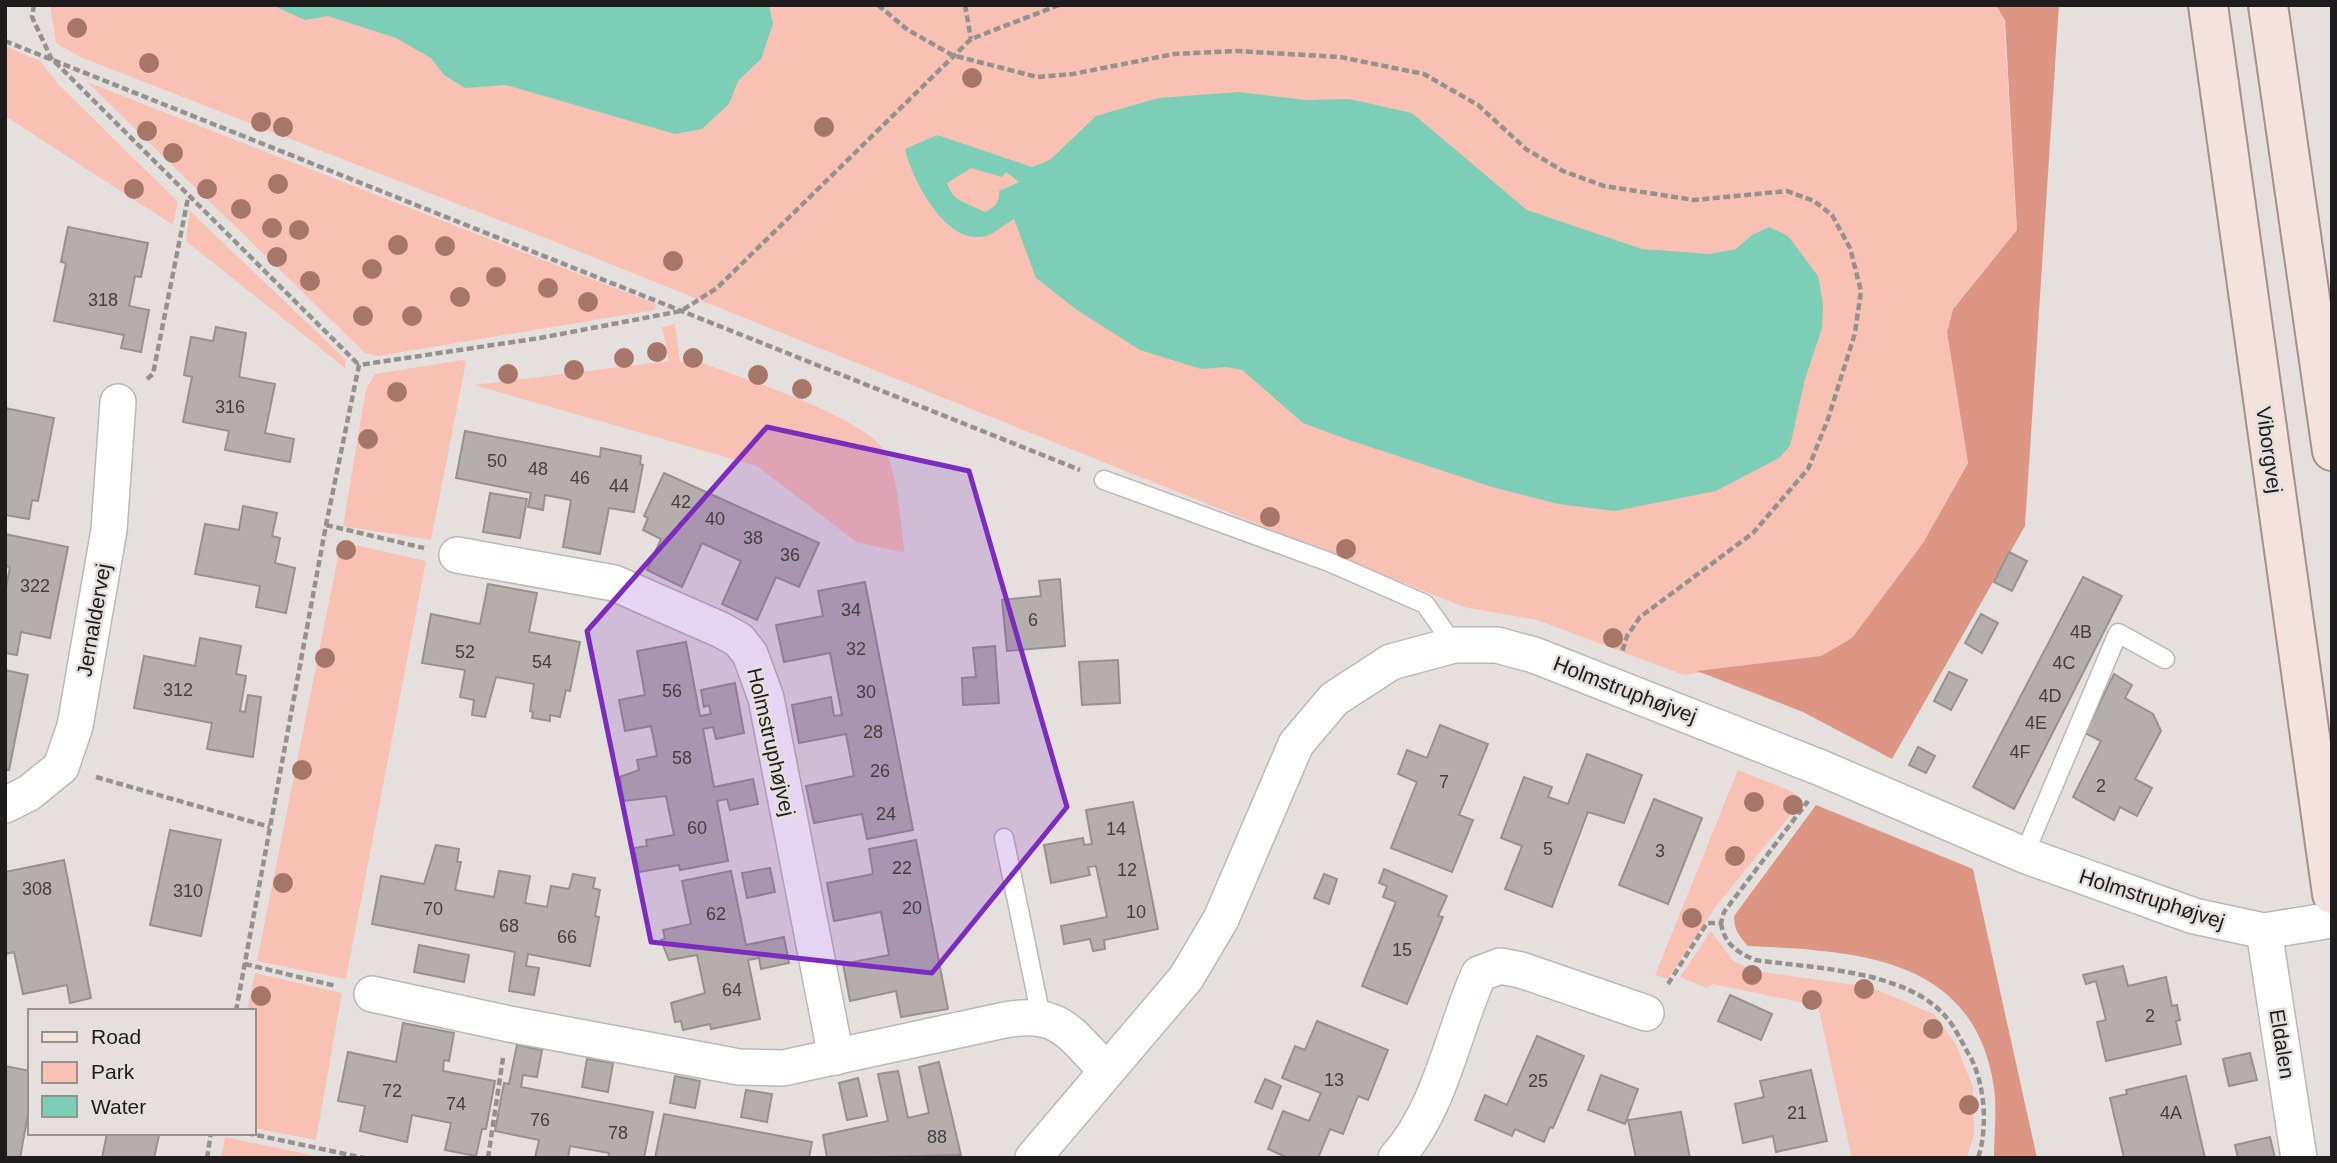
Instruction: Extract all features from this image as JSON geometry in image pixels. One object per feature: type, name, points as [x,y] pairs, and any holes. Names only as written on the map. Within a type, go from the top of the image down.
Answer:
[{"type":"main road","name":"Viborgvej","points":[[2208,5],[2332,894]]},
{"type":"main road","points":[[2268,5],[2332,451]]},
{"type":"street","name":"Jernaldervej","points":[[61,767],[75,726],[109,530],[118,402]]},
{"type":"street","name":"Holmstruphøjvej","points":[[457,555],[614,583],[730,635],[739,640],[750,654],[766,698],[836,1057]]},
{"type":"street","name":"Holmstruphøjvej","points":[[1033,1158],[1186,978],[1221,919],[1296,744],[1334,699],[1391,662],[1454,645],[1497,645],[1534,655],[1821,768],[2024,855],[2194,916],[2264,931],[2332,920]]},
{"type":"street","points":[[5,805],[29,793],[61,767]]},
{"type":"street","name":"Eldalen","points":[[2264,931],[2300,1158]]},
{"type":"street","points":[[1396,1158],[1433,1098],[1462,1012],[1479,974],[1500,966],[1510,968],[1646,1013]]},
{"type":"street","points":[[372,994],[509,1024],[739,1067],[783,1068],[1005,1020],[1041,1017],[1056,1021],[1106,1070]]},
{"type":"lane","points":[[1104,480],[1329,562],[1425,604],[1454,645]]},
{"type":"lane","points":[[2024,855],[2118,633],[2165,659]]},
{"type":"lane","points":[[1004,838],[1041,1017]]},
{"type":"path","points":[[34,5],[32,17],[51,58],[359,365]]},
{"type":"path","points":[[878,5],[908,30],[952,55],[1037,76],[1073,74],[1174,54],[1236,51],[1340,57],[1424,74],[1478,105],[1526,149],[1563,171],[1604,186],[1694,200],[1787,191],[1814,201],[1832,215],[1850,248],[1861,291],[1855,333],[1828,419],[1808,469],[1753,533],[1640,617],[1627,636],[1614,685]]},
{"type":"path","points":[[965,5],[971,39]]},
{"type":"path","points":[[359,365],[540,338],[681,311],[717,288],[971,39],[1059,5]]},
{"type":"path","points":[[5,41],[1104,480]]},
{"type":"path","points":[[118,402],[153,374],[188,197]]},
{"type":"path","points":[[236,1009],[326,525],[359,365]]},
{"type":"path","points":[[326,525],[457,555]]},
{"type":"path","points":[[61,767],[270,827]]},
{"type":"path","points":[[1821,768],[1806,806],[1724,912],[1721,923],[1723,936],[1743,955],[1755,960],[1884,980],[1906,989],[1946,1016],[1975,1068],[1981,1090],[1983,1111],[1979,1158]]},
{"type":"path","points":[[1646,1013],[1707,923],[1721,923]]},
{"type":"path","points":[[245,964],[372,994]]},
{"type":"path","points":[[488,1158],[509,1024]]},
{"type":"path","points":[[207,1158],[211,1135]]},
{"type":"path","points":[[256,1135],[364,1158]]},
{"type":"highlighted area","points":[[767,427],[969,471],[1067,807],[932,973],[651,942],[587,631]]},
{"type":"green space","points":[[50,5],[1996,5],[2004,21],[2017,230],[1953,308],[1947,332],[1968,462],[1923,543],[1852,638],[1821,656],[1684,675],[1537,620],[1464,607],[543,237],[80,57],[56,43]]},
{"type":"green space","points":[[5,46],[40,61],[58,84],[178,202],[173,225],[5,116]]},
{"type":"green space","points":[[87,82],[656,304],[655,310],[378,356],[365,353]]},
{"type":"green space","points":[[190,211],[346,360],[345,368],[186,241]]},
{"type":"green space","points":[[675,324],[680,362],[697,361],[802,400],[857,428],[877,442],[892,468],[905,553],[856,542],[757,466],[474,385],[669,361],[662,327]]},
{"type":"green space","points":[[463,360],[466,362],[431,540],[343,526],[366,389],[375,374]]},
{"type":"green space","points":[[341,542],[426,561],[346,979],[257,961]]},
{"type":"green space","points":[[1738,770],[1793,792],[1801,802],[1717,905],[1668,979],[1655,975]]},
{"type":"green space","points":[[1711,931],[1733,961],[1755,971],[1870,987],[1934,1014],[1956,1045],[1973,1087],[1974,1134],[1967,1158],[1852,1158],[1818,1006],[1713,984],[1707,988],[1680,977]]},
{"type":"green space","points":[[255,973],[342,993],[316,1140],[256,1128],[256,1009],[247,1009]]},
{"type":"green space","points":[[225,1137],[311,1155],[311,1158],[221,1158]]},
{"type":"shaded area","points":[[1996,5],[2059,5],[2025,526],[1892,759],[1803,712],[1697,671],[1821,656],[1852,638],[1923,543],[1968,463],[1947,332],[1953,309],[2017,230],[2005,21]]},
{"type":"shaded area","points":[[1816,805],[1973,869],[2037,1158],[1994,1158],[1995,1096],[1982,1044],[1963,1010],[1936,986],[1904,969],[1868,958],[1748,946],[1740,936],[1734,916]]},
{"type":"water","points":[[272,5],[769,5],[773,24],[761,59],[738,81],[729,104],[702,129],[675,134],[506,85],[465,88],[444,75],[431,58],[396,38],[328,16],[305,20]]},
{"type":"water","points":[[1239,92],[1305,100],[1349,99],[1412,113],[1527,210],[1642,249],[1710,254],[1736,249],[1752,235],[1769,227],[1788,236],[1818,276],[1823,304],[1822,328],[1805,379],[1790,446],[1779,458],[1716,491],[1615,511],[1558,504],[1492,487],[1346,439],[1303,423],[1242,370],[1226,367],[1201,369],[1140,350],[1077,310],[1036,278],[1014,219],[991,234],[976,237],[961,233],[947,224],[924,195],[905,149],[937,135],[1032,167],[1050,160],[1096,116],[1158,98]],"holes":[[[971,168],[1002,177],[1006,172],[1019,182],[999,191],[996,204],[985,212],[957,198],[947,183]]]},
{"type":"building","points":[[68,227],[148,243],[141,277],[135,276],[129,306],[149,310],[141,352],[121,348],[124,335],[54,321],[66,263],[61,262]]},
{"type":"building","points":[[216,327],[246,333],[239,377],[275,384],[265,433],[294,439],[290,462],[225,450],[229,431],[183,422],[192,377],[184,375],[191,337],[213,341]]},
{"type":"building","points":[[5,408],[54,418],[38,501],[32,500],[29,519],[5,515]]},
{"type":"building","points":[[465,431],[600,457],[601,448],[641,456],[640,464],[643,465],[634,512],[609,508],[600,554],[563,547],[571,500],[545,495],[543,510],[528,507],[531,493],[456,478]]},
{"type":"building","points":[[664,473],[819,543],[799,587],[776,577],[757,620],[722,604],[741,561],[702,543],[682,587],[647,570],[661,539],[643,530],[648,518],[644,516]]},
{"type":"building","points":[[490,493],[527,499],[520,538],[483,532]]},
{"type":"building","points":[[243,506],[277,513],[272,536],[280,538],[275,563],[295,568],[286,613],[256,607],[260,586],[195,574],[205,524],[239,530]]},
{"type":"building","points":[[5,534],[68,547],[50,638],[21,632],[17,655],[5,653],[5,593],[10,567],[5,566]]},
{"type":"building","points":[[2009,552],[2027,561],[2012,591],[1994,582]]},
{"type":"building","points":[[2083,577],[2122,596],[2014,809],[1973,787]]},
{"type":"building","points":[[1060,579],[1065,646],[1007,651],[1002,600],[1041,596],[1039,581]]},
{"type":"building","points":[[865,582],[913,830],[867,839],[862,814],[814,823],[806,786],[854,776],[846,734],[799,743],[792,705],[831,697],[834,716],[842,715],[830,653],[784,662],[776,625],[823,616],[818,591]]},
{"type":"building","points":[[488,584],[537,593],[529,632],[580,642],[570,691],[566,690],[560,717],[550,715],[550,721],[532,718],[533,712],[530,711],[534,684],[496,677],[485,717],[472,715],[474,700],[460,697],[465,670],[422,663],[431,614],[480,624]]},
{"type":"building","points":[[1981,614],[1998,623],[1982,653],[1965,643]]},
{"type":"building","points":[[200,638],[241,646],[236,674],[246,676],[240,711],[245,712],[248,695],[261,697],[253,757],[207,749],[212,723],[134,708],[144,656],[195,666]]},
{"type":"building","points":[[686,642],[700,716],[711,714],[709,705],[704,707],[701,690],[735,683],[744,733],[716,739],[713,727],[703,729],[714,787],[753,779],[758,804],[730,810],[727,799],[717,801],[728,861],[680,870],[679,865],[639,872],[634,848],[647,846],[646,840],[674,835],[666,796],[624,801],[620,777],[639,770],[637,760],[657,756],[651,726],[625,731],[619,700],[645,695],[637,651]]},
{"type":"building","points":[[995,646],[999,703],[963,705],[962,678],[976,677],[973,648]]},
{"type":"building","points":[[1118,660],[1120,703],[1082,705],[1079,662]]},
{"type":"building","points":[[5,670],[28,675],[9,770],[5,770]]},
{"type":"building","points":[[1949,672],[1967,680],[1951,710],[1934,701]]},
{"type":"building","points":[[2114,674],[2132,685],[2125,698],[2153,714],[2161,731],[2135,779],[2152,788],[2137,816],[2120,807],[2114,820],[2073,797],[2101,741],[2085,733]]},
{"type":"building","points":[[1440,725],[1488,744],[1459,815],[1473,820],[1452,872],[1391,848],[1417,782],[1398,774],[1407,750],[1427,758]]},
{"type":"building","points":[[1918,747],[1935,756],[1926,773],[1909,765]]},
{"type":"building","points":[[1587,754],[1642,775],[1624,823],[1588,812],[1552,907],[1505,889],[1522,846],[1501,838],[1524,777],[1552,787],[1548,797],[1568,804]]},
{"type":"building","points":[[1654,799],[1702,818],[1668,904],[1619,885]]},
{"type":"building","points":[[1133,802],[1158,929],[1104,940],[1105,949],[1093,951],[1090,939],[1064,944],[1061,926],[1107,917],[1096,866],[1088,867],[1090,875],[1051,883],[1044,845],[1083,838],[1084,845],[1092,844],[1086,810]]},
{"type":"building","points":[[170,830],[221,840],[201,936],[150,925]]},
{"type":"building","points":[[916,840],[948,1009],[901,1017],[896,991],[850,1001],[843,964],[889,955],[881,912],[834,921],[827,883],[873,874],[869,849]]},
{"type":"building","points":[[436,845],[459,849],[457,862],[461,862],[455,890],[494,897],[499,871],[530,876],[525,903],[547,907],[551,886],[569,889],[573,874],[595,878],[593,888],[600,890],[595,916],[599,917],[590,966],[528,954],[526,966],[539,968],[534,995],[509,991],[515,952],[372,924],[381,876],[424,884]]},
{"type":"building","points":[[64,860],[91,998],[70,1003],[67,985],[23,994],[14,952],[6,954],[5,949],[5,872]]},
{"type":"building","points":[[770,868],[775,892],[747,898],[742,873]]},
{"type":"building","points":[[1384,869],[1447,896],[1438,916],[1443,917],[1407,1004],[1362,986],[1396,902],[1383,897],[1387,886],[1379,883]]},
{"type":"building","points":[[731,871],[746,945],[784,937],[789,963],[761,969],[759,958],[748,960],[760,1019],[711,1029],[710,1024],[683,1030],[681,1021],[675,1022],[671,1003],[705,993],[697,955],[669,960],[661,940],[665,939],[663,930],[691,924],[682,881]]},
{"type":"building","points":[[1324,874],[1337,879],[1329,904],[1314,898]]},
{"type":"building","points":[[419,945],[469,955],[464,982],[414,972]]},
{"type":"building","points":[[2123,966],[2128,986],[2166,977],[2172,1006],[2177,1005],[2180,1020],[2176,1021],[2181,1044],[2106,1061],[2097,1022],[2106,1020],[2096,981],[2086,984],[2083,975]]},
{"type":"building","points":[[1730,995],[1772,1014],[1761,1040],[1718,1021]]},
{"type":"building","points":[[1317,1021],[1388,1050],[1368,1100],[1358,1096],[1343,1134],[1330,1129],[1318,1158],[1288,1158],[1268,1149],[1283,1111],[1309,1121],[1321,1093],[1282,1078],[1295,1046],[1305,1050]]},
{"type":"building","points":[[403,1023],[454,1033],[449,1061],[444,1060],[443,1071],[495,1081],[486,1129],[482,1129],[476,1156],[445,1150],[451,1123],[412,1115],[407,1142],[360,1131],[365,1106],[338,1101],[348,1052],[396,1062]]},
{"type":"building","points":[[1537,1036],[1584,1056],[1553,1128],[1550,1127],[1544,1142],[1515,1129],[1512,1136],[1475,1120],[1485,1095],[1507,1105]]},
{"type":"building","points":[[517,1045],[542,1050],[537,1077],[523,1075],[521,1087],[653,1112],[644,1158],[608,1158],[609,1153],[570,1146],[568,1158],[535,1158],[539,1140],[495,1131],[504,1083],[509,1084]]},
{"type":"building","points":[[2250,1053],[2257,1080],[2229,1086],[2223,1059]]},
{"type":"building","points":[[587,1059],[613,1063],[608,1092],[582,1087]]},
{"type":"building","points":[[939,1062],[961,1155],[827,1158],[823,1135],[888,1121],[878,1074],[898,1071],[908,1118],[929,1113],[919,1067]]},
{"type":"building","points":[[5,1066],[28,1071],[28,1114],[20,1158],[5,1158]]},
{"type":"building","points":[[1811,1070],[1827,1141],[1776,1152],[1773,1136],[1743,1143],[1735,1104],[1764,1097],[1760,1081]]},
{"type":"building","points":[[1601,1075],[1638,1089],[1625,1124],[1588,1110]]},
{"type":"building","points":[[675,1076],[700,1081],[695,1108],[670,1103]]},
{"type":"building","points":[[2186,1076],[2205,1158],[2124,1158],[2110,1098],[2127,1094],[2126,1090]]},
{"type":"building","points":[[858,1078],[867,1116],[847,1120],[839,1083]]},
{"type":"building","points":[[1265,1079],[1281,1086],[1272,1109],[1255,1102]]},
{"type":"building","points":[[746,1090],[772,1094],[767,1122],[741,1117]]},
{"type":"building","points":[[1681,1112],[1690,1158],[1636,1158],[1628,1120]]},
{"type":"building","points":[[664,1114],[812,1142],[809,1158],[655,1158]]},
{"type":"building","points":[[107,1135],[159,1135],[154,1158],[102,1158]]},
{"type":"building","points":[[2270,1137],[2275,1158],[2238,1158],[2235,1145]]}]
